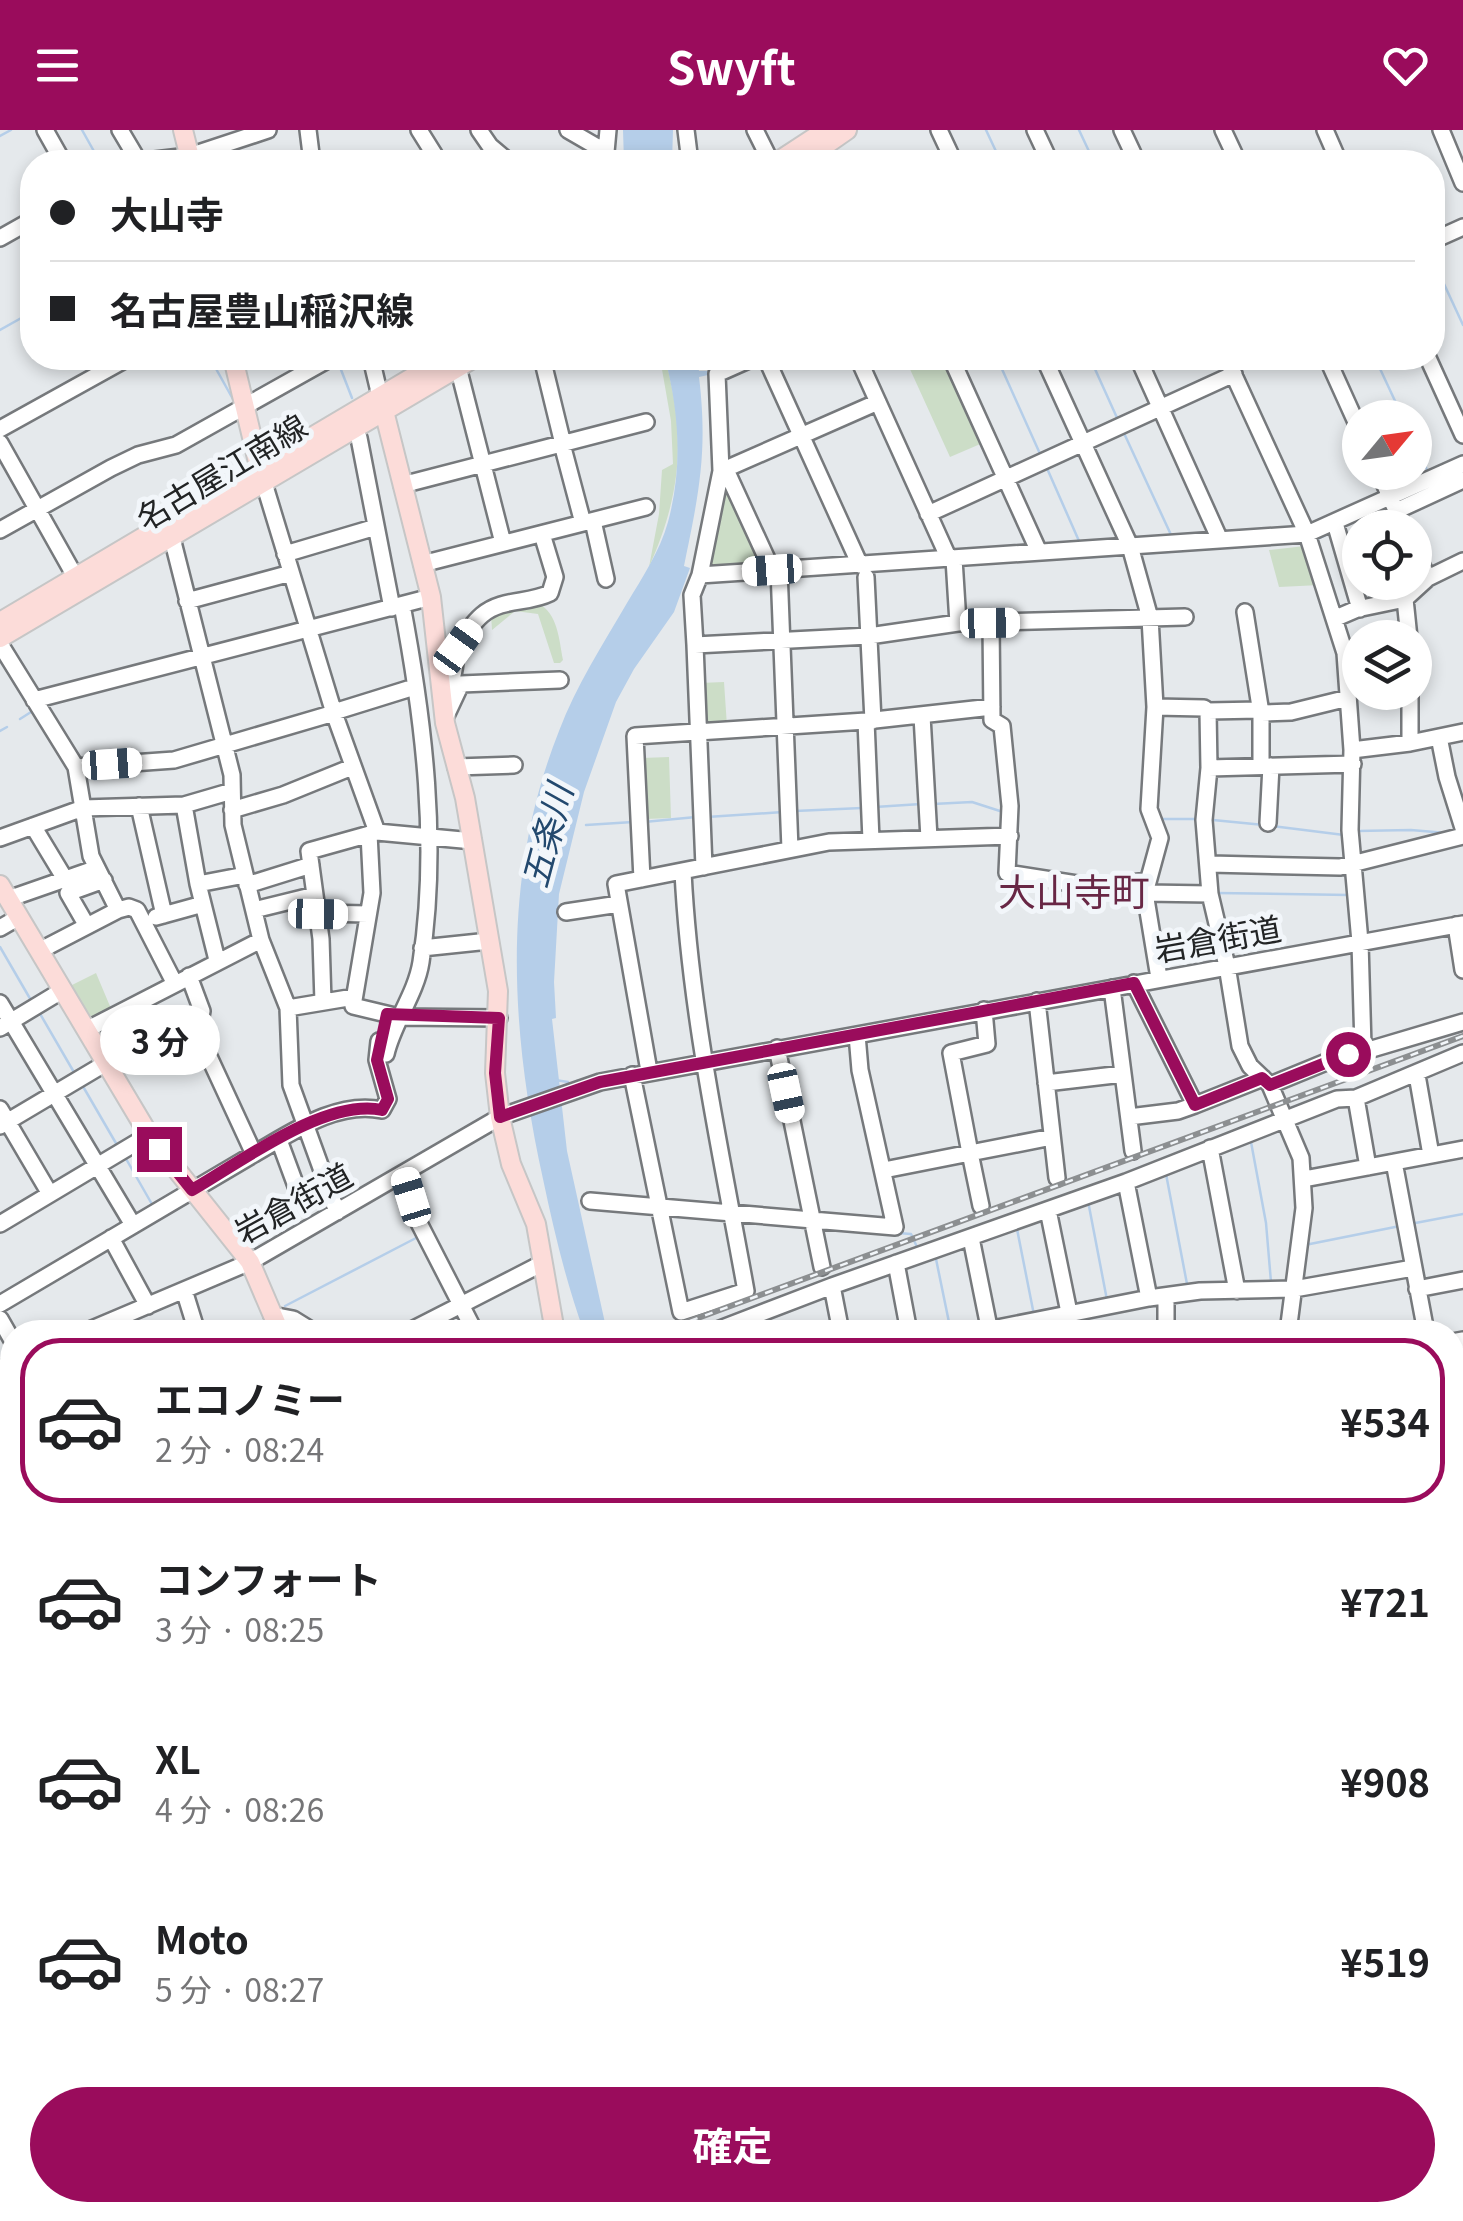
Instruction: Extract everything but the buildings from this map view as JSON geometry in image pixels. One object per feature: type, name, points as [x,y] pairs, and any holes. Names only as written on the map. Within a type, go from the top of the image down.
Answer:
[{"type":"main road","points":[[794,150],[826,130]]},
{"type":"main road","points":[[818,150],[847,130]]},
{"type":"main road","points":[[236,370],[261,476]]},
{"type":"main road","name":"名古屋江南線","points":[[0,641],[172,538],[261,476],[441,370]]},
{"type":"main road","points":[[382,403],[431,597],[444,718],[473,841],[499,1018],[495,1073],[500,1117],[512,1164],[536,1224],[553,1320]]},
{"type":"main road","name":"名古屋江南線","points":[[0,622],[261,476],[354,429],[382,403]]},
{"type":"main road","points":[[4,892],[149,1135],[250,1262],[274,1320]]},
{"type":"street","points":[[214,150],[268,130]]},
{"type":"street","points":[[479,130],[495,150]]},
{"type":"street","points":[[568,130],[596,150]]},
{"type":"street","points":[[1441,130],[1463,183]]},
{"type":"street","points":[[0,429],[106,370]]},
{"type":"street","points":[[0,530],[138,455],[176,445],[309,370]]},
{"type":"street","points":[[375,370],[382,403]]},
{"type":"street","points":[[461,370],[503,544]]},
{"type":"street","points":[[545,370],[562,444],[606,580]]},
{"type":"street","points":[[704,867],[692,595],[724,470],[715,370]]},
{"type":"street","points":[[772,370],[863,570],[869,636],[871,840]]},
{"type":"street","points":[[863,370],[952,562],[958,623]]},
{"type":"street","points":[[956,370],[1039,552]]},
{"type":"street","points":[[1050,370],[1132,551],[1150,618],[1156,706],[1149,810],[1160,838],[1146,887],[1159,978]]},
{"type":"street","points":[[1144,370],[1220,540]]},
{"type":"street","points":[[1232,370],[1308,539],[1342,641]]},
{"type":"street","points":[[1332,370],[1346,400]]},
{"type":"street","points":[[1433,370],[1463,435]]},
{"type":"street","points":[[928,514],[1234,374]]},
{"type":"street","points":[[724,470],[878,402]]},
{"type":"street","points":[[402,485],[646,422]]},
{"type":"street","points":[[0,1304],[305,1126],[348,1110],[382,1110],[388,1099],[377,1060],[393,1016],[421,966],[426,836],[416,676],[354,429]]},
{"type":"street","points":[[0,444],[76,578]]},
{"type":"street","points":[[1393,504],[1463,464]]},
{"type":"street","points":[[724,470],[777,573],[790,849]]},
{"type":"street","points":[[261,476],[373,833],[372,892],[354,997],[356,1008],[393,1016],[499,1018]]},
{"type":"street","points":[[700,575],[863,570],[1039,552],[1132,551],[1220,540],[1308,539],[1463,480]]},
{"type":"street","points":[[1387,490],[1396,510]]},
{"type":"street","points":[[422,564],[646,507]]},
{"type":"street","points":[[285,554],[376,527]]},
{"type":"street","points":[[1337,527],[1360,609]]},
{"type":"street","points":[[442,690],[454,677],[458,647],[482,615],[504,602],[530,601],[550,593],[555,577],[542,534]]},
{"type":"street","points":[[172,538],[224,746],[233,825],[260,940],[288,1008],[291,1085],[338,1212]]},
{"type":"street","points":[[1432,576],[1463,561]]},
{"type":"street","points":[[187,600],[291,572]]},
{"type":"street","points":[[34,700],[431,597]]},
{"type":"street","points":[[1336,618],[1397,600]]},
{"type":"street","points":[[1244,612],[1260,711],[1268,823]]},
{"type":"street","points":[[694,646],[869,636],[958,623],[1184,618]]},
{"type":"street","points":[[990,623],[992,720],[1002,726],[1010,836],[1007,873],[1096,887],[1146,887],[1210,894]]},
{"type":"street","points":[[0,641],[76,767],[91,856],[118,910]]},
{"type":"street","points":[[444,718],[461,684],[560,680]]},
{"type":"street","points":[[76,767],[174,760],[408,690]]},
{"type":"street","points":[[1156,706],[1204,708],[1208,712],[1291,712],[1342,699]]},
{"type":"street","points":[[642,880],[635,736],[785,728],[992,707]]},
{"type":"street","points":[[1349,710],[1350,830],[1360,942],[1363,1048]]},
{"type":"street","points":[[1410,710],[1410,743]]},
{"type":"street","points":[[1208,712],[1204,820],[1210,894],[1228,966],[1240,1046],[1250,1066],[1266,1082],[1301,1158],[1304,1180],[1290,1320]]},
{"type":"street","points":[[922,716],[929,838]]},
{"type":"street","points":[[1208,768],[1352,757],[1463,732]]},
{"type":"street","points":[[1439,737],[1463,828]]},
{"type":"street","points":[[456,767],[514,765]]},
{"type":"street","points":[[232,810],[352,766]]},
{"type":"street","points":[[0,838],[83,808],[184,805],[232,791]]},
{"type":"street","points":[[184,805],[217,960]]},
{"type":"street","points":[[139,806],[164,915]]},
{"type":"street","points":[[33,826],[65,879]]},
{"type":"street","points":[[323,1002],[318,914],[309,851],[373,833],[473,841]]},
{"type":"street","points":[[683,872],[704,1060],[746,1290],[681,1312],[658,1207],[616,884],[829,842],[1010,836]]},
{"type":"street","points":[[1210,864],[1340,867],[1463,836]]},
{"type":"street","points":[[198,884],[246,880],[311,865]]},
{"type":"street","points":[[4,892],[100,874]]},
{"type":"street","points":[[87,926],[68,893],[100,874]]},
{"type":"street","points":[[254,910],[315,895]]},
{"type":"street","points":[[143,921],[203,904]]},
{"type":"street","points":[[566,912],[619,904]]},
{"type":"street","points":[[40,951],[118,910],[133,908],[202,1011],[198,1033],[254,1154]]},
{"type":"street","points":[[318,914],[368,914]]},
{"type":"street","points":[[0,928],[19,917]]},
{"type":"street","points":[[1459,924],[1463,970]]},
{"type":"street","name":"岩倉街道","points":[[115,1320],[250,1262],[500,1117],[571,1092],[704,1060],[1459,924]]},
{"type":"street","points":[[86,1030],[260,940]]},
{"type":"street","points":[[422,948],[489,941]]},
{"type":"street","points":[[1134,983],[1195,1105]]},
{"type":"street","points":[[1112,988],[1133,1151]]},
{"type":"street","points":[[6,1024],[63,990]]},
{"type":"street","points":[[288,1008],[354,997]]},
{"type":"street","points":[[1037,1001],[1057,1178]]},
{"type":"street","points":[[0,1003],[6,1024],[54,1093],[133,1225]]},
{"type":"street","points":[[981,1206],[951,1053],[988,1044],[984,1010]]},
{"type":"street","points":[[386,1054],[393,1016]]},
{"type":"street","points":[[1129,1118],[1178,1111],[1363,1048],[1372,1049],[1463,1022]]},
{"type":"street","points":[[590,1201],[896,1227],[860,1070],[856,1035]]},
{"type":"street","points":[[777,1048],[822,1267]]},
{"type":"street","points":[[742,1320],[1126,1182],[1338,1099],[1356,1098],[1463,1053]]},
{"type":"street","points":[[50,1194],[2,1119],[106,1062]]},
{"type":"street","points":[[1046,1083],[1123,1074]]},
{"type":"street","points":[[1417,1075],[1431,1155]]},
{"type":"street","points":[[1356,1098],[1368,1167]]},
{"type":"street","points":[[2,1220],[149,1135]]},
{"type":"street","points":[[884,1170],[1052,1137]]},
{"type":"street","points":[[279,1140],[296,1186]]},
{"type":"street","points":[[1210,1148],[1237,1290]]},
{"type":"street","points":[[1304,1180],[1463,1149]]},
{"type":"street","points":[[1394,1162],[1423,1320]]},
{"type":"street","points":[[404,1174],[419,1223],[477,1320]]},
{"type":"street","points":[[1126,1182],[1148,1298]]},
{"type":"street","points":[[1048,1210],[1071,1320]]},
{"type":"street","points":[[112,1238],[148,1306]]},
{"type":"street","points":[[971,1238],[983,1320]]},
{"type":"street","points":[[432,1320],[543,1263]]},
{"type":"street","points":[[896,1263],[907,1320]]},
{"type":"street","points":[[1042,1320],[1148,1298],[1237,1290],[1294,1290],[1413,1268]]},
{"type":"street","points":[[1417,1289],[1463,1280]]},
{"type":"street","points":[[832,1286],[839,1320]]},
{"type":"street","points":[[184,1290],[194,1320]]},
{"type":"street","points":[[1166,1296],[1166,1320]]},
{"type":"street","points":[[465,1303],[471,1320]]},
{"type":"street","points":[[272,1315],[295,1320]]},
{"type":"street","points":[[755,1315],[756,1320]]},
{"type":"green space","points":[[662,370],[668,370],[672,386],[677,464],[668,514],[649,567],[662,470],[673,464]]},
{"type":"green space","points":[[910,370],[952,370],[985,442],[950,457]]},
{"type":"green space","points":[[727,482],[763,562],[761,567],[708,570],[723,484]]},
{"type":"green space","points":[[1305,546],[1320,585],[1279,587],[1269,550]]},
{"type":"green space","points":[[538,603],[550,614],[556,628],[563,660],[560,663],[554,663],[538,614],[515,611],[492,630],[491,615]]},
{"type":"green space","points":[[724,682],[727,726],[706,727],[700,683]]},
{"type":"green space","points":[[669,757],[671,818],[645,819],[642,758]]},
{"type":"green space","points":[[96,973],[112,1011],[92,1020],[70,986]]},
{"type":"water","points":[[623,130],[673,130],[672,150],[624,150]]},
{"type":"water","name":"五条川","points":[[667,370],[707,371],[708,375],[699,377],[702,450],[684,566],[690,568],[674,612],[616,702],[584,792],[559,894],[556,1018],[552,1019],[567,1151],[604,1320],[580,1320],[552,1218],[523,1066],[517,953],[520,897],[527,841],[559,731],[590,666],[665,533],[676,481],[673,399]]},
{"type":"waterway","points":[[0,136],[11,130]]},
{"type":"waterway","points":[[82,130],[93,150]]},
{"type":"waterway","points":[[986,130],[995,150]]},
{"type":"waterway","points":[[1079,130],[1088,150]]},
{"type":"waterway","points":[[1445,286],[1463,325]]},
{"type":"waterway","points":[[0,330],[20,319]]},
{"type":"waterway","points":[[217,370],[234,401]]},
{"type":"waterway","points":[[341,370],[352,398]]},
{"type":"waterway","points":[[1002,370],[1041,456]]},
{"type":"waterway","points":[[1095,370],[1118,420]]},
{"type":"waterway","points":[[1381,370],[1395,400]]},
{"type":"waterway","points":[[1123,431],[1172,537]]},
{"type":"waterway","points":[[1046,466],[1079,541]]},
{"type":"waterway","points":[[1378,510],[1389,505]]},
{"type":"waterway","points":[[1315,540],[1330,533]]},
{"type":"waterway","points":[[1140,554],[1302,542]]},
{"type":"waterway","points":[[1025,561],[1127,555]]},
{"type":"waterway","points":[[20,719],[31,712]]},
{"type":"waterway","points":[[0,731],[7,727]]},
{"type":"waterway","points":[[933,804],[972,802],[1003,812]]},
{"type":"waterway","points":[[875,807],[921,804]]},
{"type":"waterway","points":[[795,811],[862,808]]},
{"type":"waterway","points":[[707,817],[783,812]]},
{"type":"waterway","points":[[644,822],[696,817]]},
{"type":"waterway","points":[[1159,822],[1199,819]]},
{"type":"waterway","points":[[1213,820],[1264,825]]},
{"type":"waterway","name":"五条川","points":[[586,825],[633,822]]},
{"type":"waterway","points":[[1272,826],[1344,835]]},
{"type":"waterway","points":[[1357,831],[1446,833]]},
{"type":"waterway","points":[[1217,893],[1349,895]]},
{"type":"waterway","points":[[0,947],[32,1002]]},
{"type":"waterway","points":[[39,1012],[75,1074]]},
{"type":"waterway","points":[[577,1081],[587,1079]]},
{"type":"waterway","points":[[555,1080],[568,1082]]},
{"type":"waterway","points":[[81,1083],[117,1145]]},
{"type":"waterway","points":[[1251,1142],[1266,1223],[1271,1282]]},
{"type":"waterway","points":[[125,1157],[153,1206]]},
{"type":"waterway","points":[[1166,1174],[1187,1284]]},
{"type":"waterway","points":[[1088,1201],[1107,1300]]},
{"type":"waterway","points":[[1410,1224],[1463,1214]]},
{"type":"waterway","points":[[1305,1245],[1400,1226]]},
{"type":"waterway","points":[[1017,1229],[1034,1315]]},
{"type":"waterway","points":[[898,1233],[911,1234],[917,1247]]},
{"type":"waterway","points":[[285,1306],[416,1238]]},
{"type":"waterway","points":[[936,1259],[949,1320]]},
{"type":"railway","points":[[693,1320],[1463,1036]]},
{"type":"district","name":"大山寺町","points":[[1074,893]]},
{"type":"route","points":[[159,1149],[192,1190],[322,1118],[369,1107],[382,1110],[388,1099],[377,1060],[387,1014],[499,1018],[495,1073],[500,1117],[600,1082],[704,1060],[1134,983],[1195,1105],[1262,1078],[1270,1085],[1348,1054]]}]
